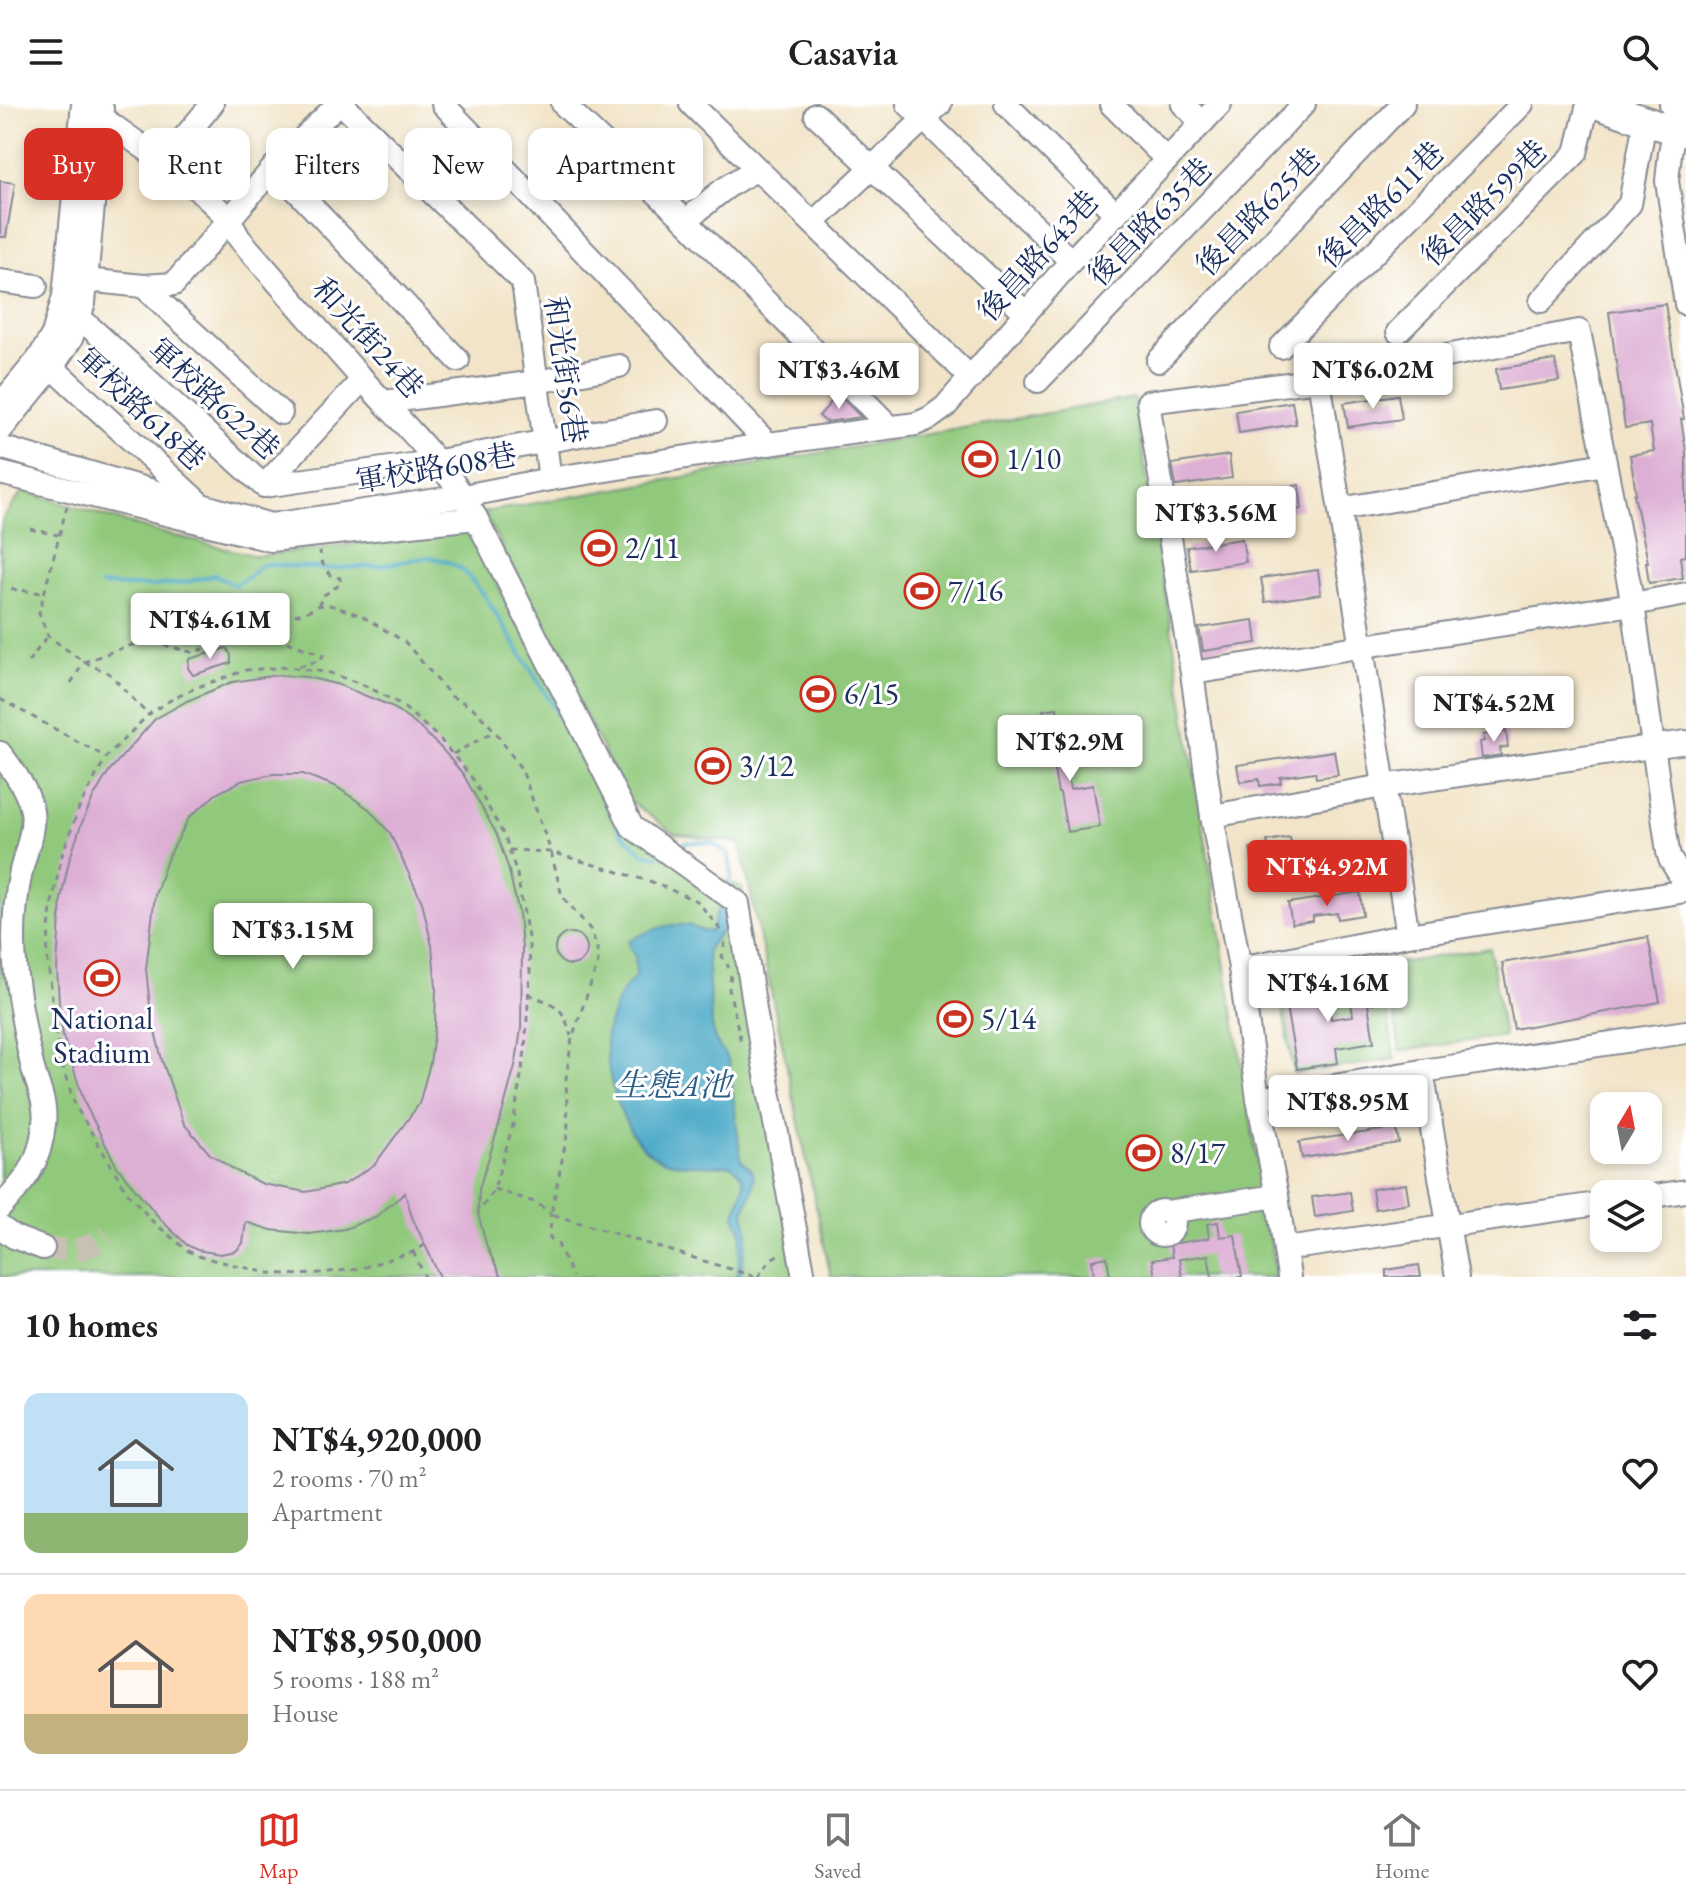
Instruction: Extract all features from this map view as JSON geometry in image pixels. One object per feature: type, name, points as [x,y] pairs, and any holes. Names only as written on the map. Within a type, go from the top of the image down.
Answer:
[{"type":"main road","points":[[1596,104],[1670,116]]},
{"type":"street","points":[[192,128],[212,104]]},
{"type":"street","points":[[443,104],[768,444]]},
{"type":"street","points":[[563,104],[686,221],[890,427]]},
{"type":"street","points":[[691,104],[971,378]]},
{"type":"street","points":[[1006,104],[1116,214]]},
{"type":"street","points":[[1111,104],[1167,160]]},
{"type":"street","points":[[1183,104],[1202,123]]},
{"type":"street","name":"後昌路643巷","points":[[890,427],[916,424],[945,407],[1071,261],[1220,104]]},
{"type":"street","name":"後昌路625巷","points":[[1158,361],[1403,104]]},
{"type":"street","name":"後昌路611巷","points":[[1281,347],[1522,104]]},
{"type":"street","name":"後昌路599巷","points":[[1398,332],[1576,153],[1588,104]]},
{"type":"street","name":"後昌路635巷","points":[[1038,381],[1300,105]]},
{"type":"street","points":[[312,128],[333,106]]},
{"type":"street","name":"和光街56巷","points":[[333,106],[523,282],[550,479]]},
{"type":"street","points":[[813,223],[873,167],[924,109],[1071,261]]},
{"type":"street","points":[[0,431],[46,363],[53,334],[69,314],[77,278],[92,110]]},
{"type":"street","name":"和光街24巷","points":[[92,110],[139,144]]},
{"type":"street","points":[[816,115],[1026,313]]},
{"type":"street","points":[[1670,116],[1667,181],[1680,234],[1686,304]]},
{"type":"street","points":[[1541,301],[1630,204],[1670,116]]},
{"type":"street","points":[[686,221],[740,177],[758,170]]},
{"type":"street","points":[[77,278],[143,286],[174,284],[266,176]]},
{"type":"street","name":"和光街24巷","points":[[209,200],[229,219],[239,238],[363,379],[439,461],[464,496],[632,827],[738,903],[763,1059],[804,1277]]},
{"type":"street","points":[[305,200],[458,360]]},
{"type":"street","points":[[0,281],[36,286]]},
{"type":"street","points":[[143,286],[281,413]]},
{"type":"street","name":"軍校路622巷","points":[[69,314],[264,486],[439,461],[656,421]]},
{"type":"street","points":[[1289,1277],[1258,1099],[1240,968],[1212,816],[1148,402],[1319,380],[1579,331],[1633,604],[1668,852],[1686,885]]},
{"type":"street","points":[[0,405],[46,363]]},
{"type":"street","name":"軍校路618巷","points":[[46,363],[201,505]]},
{"type":"street","points":[[384,402],[537,382],[619,366]]},
{"type":"street","points":[[264,486],[363,379]]},
{"type":"street","points":[[1319,380],[1408,935]]},
{"type":"street","name":"軍校路608巷","points":[[0,447],[271,525],[890,427]]},
{"type":"street","points":[[1340,509],[1605,464]]},
{"type":"street","points":[[0,473],[271,540],[476,518]]},
{"type":"street","points":[[1192,673],[1686,594]]},
{"type":"street","points":[[1212,816],[1384,786],[1686,742]]},
{"type":"street","points":[[0,753],[21,783],[33,814],[13,936],[23,1021],[32,1067],[44,1103],[45,1120],[35,1165],[0,1208]]},
{"type":"street","points":[[1240,968],[1408,935],[1686,891]]},
{"type":"street","points":[[1258,1099],[1686,1032]]},
{"type":"street","points":[[1422,1071],[1457,1277]]},
{"type":"street","points":[[1662,1195],[1686,1191]]},
{"type":"street","points":[[1167,1212],[1277,1196]]},
{"type":"street","points":[[1286,1249],[1590,1205]]},
{"type":"street","points":[[0,1227],[14,1237],[43,1248]]},
{"type":"path","points":[[71,490],[39,613],[48,636],[84,662],[110,674],[148,715]]},
{"type":"path","points":[[30,529],[59,536]]},
{"type":"path","points":[[318,606],[324,595],[341,584],[340,578],[330,575],[321,561],[319,535]]},
{"type":"path","points":[[11,589],[44,593]]},
{"type":"path","points":[[71,683],[84,662],[125,647],[147,641],[191,652],[210,648],[224,641],[255,616],[272,613],[289,616],[327,604],[360,615],[405,642],[451,696],[472,707],[495,731],[522,770],[551,852],[562,896],[590,929],[597,947],[598,963],[572,1038],[566,1079],[568,1131],[551,1214],[550,1238],[558,1244],[572,1277]]},
{"type":"path","points":[[244,623],[251,629],[323,655],[321,660],[295,668]]},
{"type":"path","points":[[28,662],[48,636]]},
{"type":"path","points":[[425,1245],[413,1252],[358,1269],[301,1275],[268,1273],[201,1257],[188,1251],[152,1221],[127,1192],[75,1105],[59,1057],[47,955],[51,907],[62,855],[79,808],[106,757],[148,715],[195,688],[246,670],[295,668],[330,673],[366,686],[400,704],[439,738],[472,778],[505,837],[517,874],[527,929],[530,971],[519,1098],[494,1189],[478,1214]]},
{"type":"path","points":[[0,699],[106,757]]},
{"type":"path","points":[[453,754],[495,731]]},
{"type":"path","points":[[509,850],[551,852],[663,887],[697,901],[726,937]]},
{"type":"path","points":[[528,994],[555,1005],[566,1016],[572,1038]]},
{"type":"path","points":[[494,1189],[537,1203],[551,1214],[757,1277],[771,1259],[798,1243]]},
{"type":"path","points":[[413,1252],[425,1277]]},
{"type":"green space","points":[[1134,398],[1276,1277],[831,1277],[740,843],[675,834],[628,800],[484,512]]},
{"type":"green space","points":[[23,491],[154,531],[257,556],[467,530],[632,827],[687,866],[742,888],[763,1059],[811,1277],[0,1277],[0,533],[3,519]]},
{"type":"green space","points":[[1490,948],[1504,1036],[1400,1051],[1386,965]]},
{"type":"green space","points":[[1378,960],[1395,1059],[1294,1074],[1277,977]]},
{"type":"water","name":"生態A池","points":[[722,906],[727,912],[729,927],[716,937],[707,950],[711,1020],[715,1040],[729,1061],[741,1160],[754,1177],[744,1212],[748,1231],[740,1277],[737,1277],[742,1232],[735,1216],[743,1189],[741,1176],[730,1165],[677,1163],[662,1160],[648,1152],[627,1124],[619,1107],[607,1052],[607,1033],[616,1006],[623,990],[636,976],[635,957],[629,941],[671,925],[711,931]]},
{"type":"building","points":[[0,181],[15,183],[6,237],[0,237]]},
{"type":"building","points":[[1665,304],[1684,419],[1681,419],[1686,451],[1686,556],[1680,557],[1683,578],[1649,583],[1630,455],[1654,451],[1650,424],[1625,428],[1609,312]]},
{"type":"building","points":[[1555,360],[1559,381],[1499,390],[1496,369]]},
{"type":"building","points":[[838,394],[861,417],[826,422],[819,416]]},
{"type":"building","points":[[1398,395],[1402,419],[1348,427],[1344,403]]},
{"type":"building","points":[[1292,402],[1296,424],[1239,433],[1236,411]]},
{"type":"building","points":[[1229,455],[1232,478],[1176,486],[1172,464]]},
{"type":"building","points":[[1299,485],[1302,509],[1252,517],[1248,493]]},
{"type":"building","points":[[1242,539],[1246,562],[1191,570],[1187,547]]},
{"type":"building","points":[[1318,570],[1321,594],[1265,602],[1261,578]]},
{"type":"building","points":[[1254,620],[1257,643],[1203,651],[1199,628]]},
{"type":"building","points":[[227,648],[231,663],[193,675],[188,668],[189,659]]},
{"type":"building","name":"National Stadium","points":[[278,675],[307,677],[339,685],[391,706],[419,727],[463,774],[496,833],[519,913],[522,948],[521,1029],[516,1062],[479,1189],[478,1214],[487,1247],[501,1277],[440,1277],[412,1217],[405,1193],[377,1216],[345,1229],[309,1234],[271,1230],[246,1222],[243,1243],[236,1251],[220,1254],[197,1250],[187,1245],[162,1221],[117,1167],[85,1104],[63,1036],[57,968],[61,898],[81,825],[109,771],[155,719],[232,682]],"holes":[[[273,774],[303,774],[335,786],[369,809],[390,833],[422,902],[432,946],[436,988],[430,1063],[419,1104],[375,1164],[345,1184],[306,1192],[263,1184],[236,1171],[210,1154],[184,1124],[162,1060],[151,1015],[146,969],[155,895],[167,860],[189,818],[216,794],[241,781]]]},
{"type":"building","points":[[1057,708],[1070,789],[1093,785],[1100,827],[1067,832],[1043,710]]},
{"type":"building","points":[[1506,731],[1508,747],[1500,748],[1501,755],[1482,758],[1480,742],[1484,741],[1483,735]]},
{"type":"building","points":[[1334,751],[1338,775],[1316,778],[1315,772],[1280,777],[1281,783],[1260,786],[1259,779],[1240,782],[1237,765]]},
{"type":"building","points":[[1290,837],[1294,860],[1253,866],[1250,848]]},
{"type":"building","points":[[1360,892],[1363,915],[1338,919],[1337,913],[1313,916],[1313,921],[1292,924],[1288,903]]},
{"type":"building","points":[[571,933],[583,937],[587,949],[583,961],[571,965],[559,961],[555,949],[559,937]]},
{"type":"building","points":[[1648,937],[1660,1002],[1514,1029],[1502,963]]},
{"type":"building","points":[[1370,975],[1374,1003],[1368,1004],[1374,1042],[1336,1048],[1338,1063],[1297,1069],[1284,995],[1326,988],[1331,1019],[1353,1016],[1347,978]]},
{"type":"building","points":[[1396,1128],[1399,1143],[1302,1158],[1299,1142]]},
{"type":"building","points":[[1406,1184],[1409,1203],[1375,1209],[1372,1189]]},
{"type":"building","points":[[1350,1192],[1353,1211],[1315,1217],[1312,1197]]},
{"type":"building","points":[[1218,1222],[1220,1237],[1235,1235],[1242,1277],[1212,1277],[1208,1255],[1179,1259],[1182,1277],[1155,1277],[1152,1260],[1172,1257],[1170,1244],[1209,1238],[1207,1224]]},
{"type":"building","points":[[1107,1257],[1110,1277],[1094,1277],[1092,1260]]},
{"type":"building","points":[[1419,1265],[1421,1277],[1386,1277],[1386,1270]]},
{"type":"waterway","points":[[101,585],[158,586],[214,575],[234,585],[262,564],[326,569],[378,566],[428,557],[446,561],[463,570],[485,596],[551,702],[621,833],[644,854],[658,856]]},
{"type":"waterway","points":[[673,849],[686,842],[713,843],[729,855],[732,876],[728,887]]},
{"type":"tunnel","points":[[43,1248],[77,1249],[92,1245],[107,1235]]},
{"type":"place","name":"1/10","points":[[980,459]]},
{"type":"place","name":"2/11","points":[[599,548]]},
{"type":"place","name":"7/16","points":[[922,591]]},
{"type":"place","name":"6/15","points":[[818,694]]},
{"type":"place","name":"3/12","points":[[713,766]]},
{"type":"place","name":"National Stadium","points":[[102,978]]},
{"type":"place","name":"5/14","points":[[955,1019]]},
{"type":"place","name":"8/17","points":[[1144,1153]]}]
